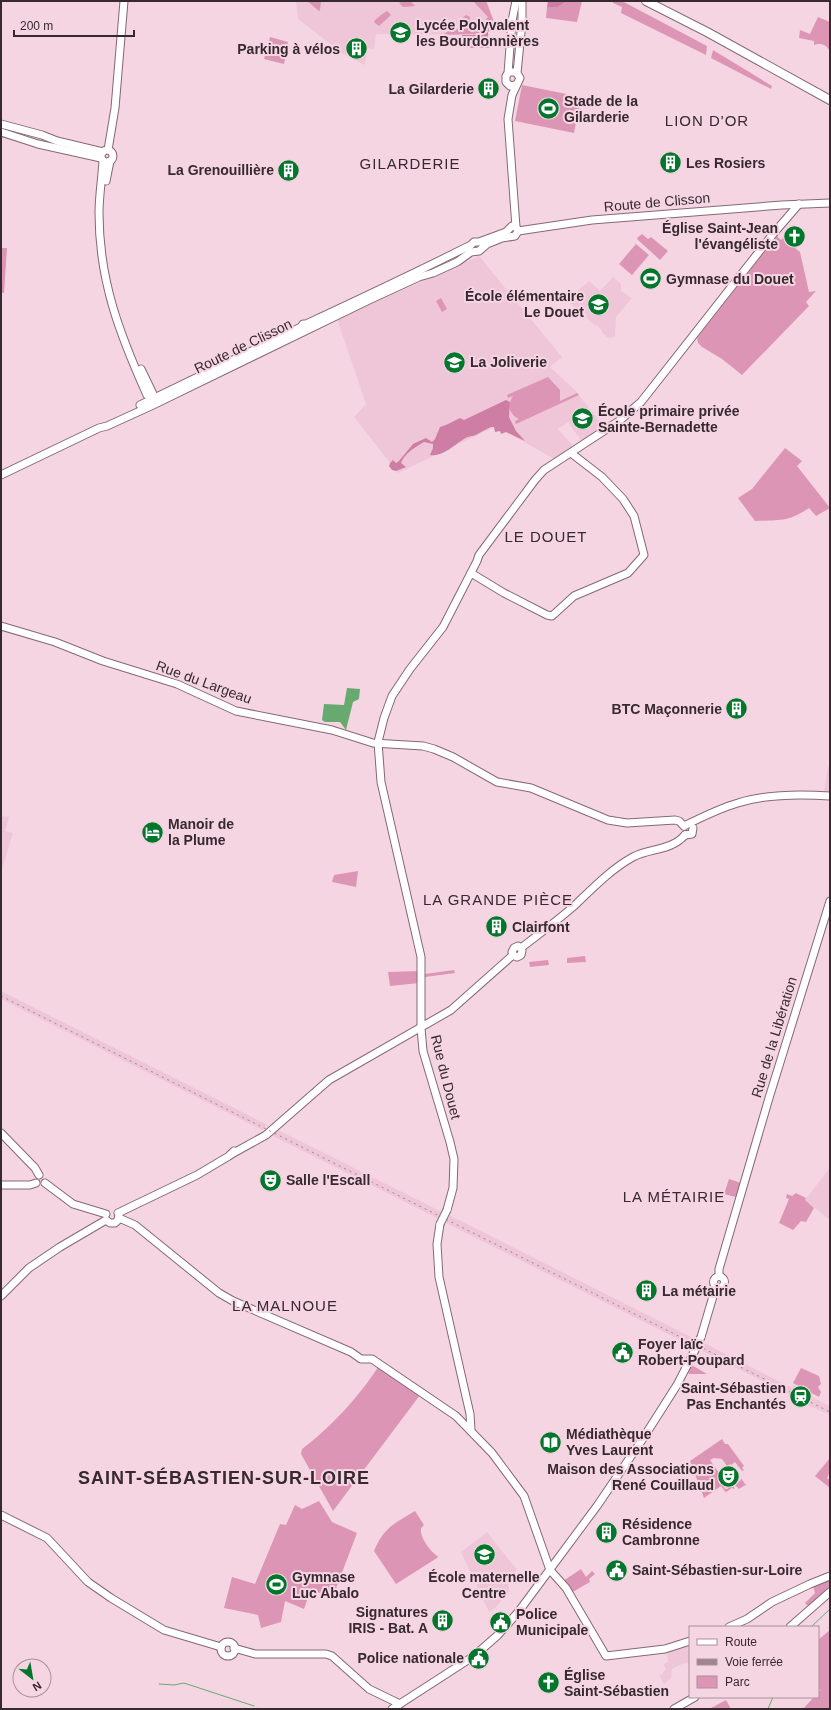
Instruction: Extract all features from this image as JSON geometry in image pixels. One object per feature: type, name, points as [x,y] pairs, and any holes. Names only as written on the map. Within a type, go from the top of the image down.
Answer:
[{"type":"main road","points":[[646,1],[714,36],[830,100]]},
{"type":"street","points":[[124,1],[115,108],[105,157],[104,241],[109,277],[122,324],[152,399]]},
{"type":"street","points":[[513,230],[508,119],[512,85],[505,79],[508,73],[516,1]]},
{"type":"street","points":[[512,85],[520,80],[517,73],[522,22],[522,1]]},
{"type":"street","points":[[508,73],[517,73]]},
{"type":"street","points":[[1,124],[42,135],[105,157]]},
{"type":"street","points":[[1,132],[38,144],[105,157]]},
{"type":"street","name":"Route de Clisson","points":[[799,204],[830,199]]},
{"type":"street","name":"Route de Clisson","points":[[1,475],[99,428],[107,426],[152,399],[192,382],[473,248],[480,251],[480,245],[513,230],[578,222],[799,204],[830,203]]},
{"type":"street","name":"Rue du Douet","points":[[471,1430],[470,1416],[439,1277],[437,1244],[440,1224],[447,1210],[453,1188],[454,1159],[423,1051],[421,1028],[421,957],[381,782],[378,742],[384,718],[392,696],[410,669],[443,627],[478,561],[477,559],[535,480],[549,467],[574,453],[641,402],[773,234],[786,220],[791,210],[799,204]]},
{"type":"street","points":[[471,573],[547,616],[552,616],[575,596],[628,573],[644,555],[634,516],[620,496],[602,477],[574,453]]},
{"type":"street","name":"Rue du Largeau","points":[[1,626],[55,642],[103,661],[177,684],[236,711],[332,730],[373,743],[378,742],[423,746],[434,749],[453,757],[497,782],[531,788],[608,820],[627,823],[675,820],[689,826]]},
{"type":"street","points":[[1,1133],[35,1168],[39,1175],[44,1177],[45,1183],[75,1205],[106,1217],[110,1223],[114,1224],[118,1215],[197,1175],[253,1143],[281,1122],[329,1080],[421,1028],[456,1006],[513,955],[521,955],[521,948],[628,860],[639,854],[675,844],[685,835],[692,834],[689,826],[725,807],[755,799],[830,796]]},
{"type":"street","name":"Rue de la Libération","points":[[550,1570],[603,1498],[678,1385],[701,1337],[714,1292],[717,1286],[722,1287],[725,1283],[723,1278],[719,1276],[719,1269],[830,901]]},
{"type":"street","points":[[36,1183],[35,1178],[39,1175]]},
{"type":"street","points":[[1,1185],[30,1185],[36,1183],[40,1185],[45,1183]]},
{"type":"street","points":[[1,1296],[29,1268],[60,1246],[106,1217],[112,1210],[144,1232],[228,1299],[338,1346],[357,1355],[361,1359],[372,1359],[462,1421],[492,1453],[524,1496],[550,1570],[566,1588],[604,1654],[665,1649],[689,1640]]},
{"type":"street","points":[[462,1421],[470,1416]]},
{"type":"street","points":[[1,1515],[47,1538],[88,1582],[164,1630],[221,1647],[225,1643],[229,1643],[233,1651],[255,1654],[326,1654],[332,1656],[369,1689],[400,1704]]},
{"type":"street","points":[[392,1709],[463,1664],[491,1642],[520,1610],[550,1570]]},
{"type":"street","points":[[731,1626],[747,1619],[772,1602],[829,1576]]},
{"type":"street","points":[[791,1626],[830,1592]]},
{"type":"street","points":[[674,1709],[693,1698]]},
{"type":"shaded area","name":"Lycée Polyvalent les Bourdonnières","points":[[296,1],[487,1],[497,30],[473,35],[376,34],[374,49],[367,48],[365,65],[342,53],[298,19]]},
{"type":"shaded area","points":[[548,1],[567,1],[558,7],[547,7]]},
{"type":"shaded area","points":[[488,32],[489,48],[463,48],[462,35],[473,35]]},
{"type":"shaded area","name":"La Joliverie","points":[[479,256],[562,357],[550,367],[575,390],[604,427],[582,442],[568,422],[558,429],[574,447],[556,460],[496,426],[398,473],[354,417],[366,404],[337,319]]},
{"type":"shaded area","name":"École élémentaire Le Douet","points":[[613,277],[621,284],[621,291],[632,298],[616,317],[615,337],[608,338],[601,329],[596,325],[595,326],[586,317],[587,315],[585,313],[581,313],[568,301],[569,298],[589,281],[600,291]]},
{"type":"shaded area","points":[[506,400],[510,402],[509,417],[516,431],[525,441],[506,432],[501,434],[500,431],[495,432],[494,427],[491,427],[476,435],[466,438],[444,452],[435,455],[430,455],[433,444],[424,442],[414,448],[402,460],[401,463],[406,467],[396,471],[392,470],[389,466],[393,460],[396,463],[399,461],[413,444],[426,438],[432,442],[435,439],[440,427],[460,418],[464,420]]},
{"type":"shaded area","points":[[347,688],[360,689],[359,699],[353,702],[346,730],[340,722],[325,722],[322,720],[324,704],[344,705]]},
{"type":"shaded area","points":[[830,766],[830,793],[824,793],[828,767]]},
{"type":"shaded area","points":[[1,808],[2,816],[9,817],[5,831],[13,833],[1,872]]},
{"type":"shaded area","points":[[1,991],[268,1125],[262,1130],[1,999]]},
{"type":"shaded area","points":[[276,1129],[442,1212],[439,1219],[269,1134]]},
{"type":"shaded area","points":[[830,1169],[830,1220],[805,1200]]},
{"type":"shaded area","points":[[449,1215],[695,1339],[692,1346],[446,1223]]},
{"type":"shaded area","points":[[702,1342],[792,1388],[794,1385],[805,1391],[804,1393],[830,1406],[830,1415],[788,1396],[789,1394],[698,1349]]},
{"type":"shaded area","points":[[487,1532],[517,1570],[508,1577],[509,1592],[494,1609],[489,1612],[461,1552]]},
{"type":"shaded area","points":[[689,1645],[689,1663],[682,1664],[672,1669],[671,1678],[664,1684],[659,1675],[663,1674],[666,1670],[664,1664],[668,1662],[667,1652]]},
{"type":"green space","points":[[307,1],[321,1],[320,10],[319,11]]},
{"type":"green space","points":[[403,1],[410,1],[415,6],[403,7],[399,3]]},
{"type":"green space","points":[[473,1],[486,1],[497,30],[473,34],[442,35],[449,31],[470,27],[477,31],[481,31],[489,23],[486,19],[488,17]]},
{"type":"green space","points":[[567,1],[582,1],[577,22],[546,18],[547,7],[558,7]]},
{"type":"green space","points":[[613,1],[622,1],[707,46],[706,55],[621,13],[622,7],[613,3]]},
{"type":"green space","points":[[387,11],[391,15],[379,26],[374,21]]},
{"type":"green space","points":[[466,15],[470,17],[469,23],[459,24],[458,22]]},
{"type":"green space","points":[[818,17],[830,22],[830,51],[823,45],[814,45],[814,41],[799,38],[800,30],[810,34]]},
{"type":"green space","points":[[270,37],[288,42],[284,64],[264,59]]},
{"type":"green space","points":[[713,50],[772,86],[771,89],[711,58]]},
{"type":"green space","name":"Stade de la Gilarderie","points":[[522,85],[581,97],[574,133],[515,121]]},
{"type":"green space","points":[[642,234],[648,239],[651,237],[668,251],[660,260],[638,240],[637,238]]},
{"type":"green space","points":[[777,236],[781,240],[783,238],[800,252],[809,292],[816,291],[806,302],[809,306],[742,375],[722,359],[702,347],[698,343],[697,338]]},
{"type":"green space","points":[[636,244],[649,255],[632,275],[619,264]]},
{"type":"green space","points":[[1,248],[7,248],[4,293],[1,293]]},
{"type":"green space","points":[[441,298],[447,309],[442,312],[436,301]]},
{"type":"green space","points":[[548,377],[560,390],[560,401],[577,393],[579,395],[516,424],[515,421],[519,419],[513,415],[510,409],[510,403],[513,396],[508,398],[507,395]]},
{"type":"green space","points":[[785,448],[802,461],[797,466],[830,508],[816,516],[809,508],[802,513],[789,518],[755,521],[738,498],[752,489]]},
{"type":"green space","points":[[358,871],[356,887],[332,882],[334,875]]},
{"type":"green space","points":[[585,956],[586,962],[567,963],[567,958]]},
{"type":"green space","points":[[548,960],[549,965],[530,967],[529,962]]},
{"type":"green space","points":[[454,970],[455,973],[425,977],[425,974]]},
{"type":"green space","points":[[419,971],[419,983],[390,986],[388,972]]},
{"type":"green space","points":[[729,1179],[741,1183],[736,1197],[724,1194]]},
{"type":"green space","points":[[796,1193],[806,1198],[805,1200],[814,1208],[806,1222],[801,1221],[793,1230],[779,1223],[789,1199],[786,1198],[787,1194],[792,1196]]},
{"type":"green space","points":[[690,1364],[707,1374],[689,1374],[687,1370]]},
{"type":"green space","points":[[378,1367],[420,1395],[333,1511],[301,1454],[302,1449],[323,1432],[353,1401]]},
{"type":"green space","points":[[801,1368],[819,1376],[821,1384],[818,1387],[821,1392],[819,1397],[793,1383]]},
{"type":"green space","points":[[722,1439],[725,1444],[728,1444],[744,1466],[742,1468],[744,1470],[742,1471],[735,1462],[727,1466],[722,1459],[714,1458],[710,1460],[719,1473],[717,1477],[721,1482],[719,1483],[723,1485],[725,1489],[732,1484],[735,1489],[732,1488],[726,1492],[727,1494],[721,1486],[704,1498],[690,1461]]},
{"type":"green space","points":[[830,1458],[830,1472],[827,1478],[830,1480],[830,1488],[815,1476]]},
{"type":"green space","points":[[741,1478],[745,1484],[747,1484],[739,1489],[733,1483],[737,1483],[741,1480]]},
{"type":"green space","points":[[319,1501],[332,1522],[357,1533],[332,1599],[311,1589],[304,1609],[285,1601],[281,1622],[261,1628],[258,1615],[224,1608],[232,1577],[255,1584],[280,1524],[286,1525],[295,1505],[302,1509]]},
{"type":"green space","points":[[415,1511],[424,1525],[421,1528],[421,1531],[426,1544],[438,1556],[396,1584],[374,1551],[381,1537],[390,1527]]},
{"type":"green space","points":[[581,1569],[586,1577],[592,1571],[595,1574],[589,1579],[590,1582],[571,1593],[563,1581]]},
{"type":"green space","points":[[828,1579],[830,1580],[830,1587],[808,1606],[805,1603],[815,1593],[813,1586]]},
{"type":"green space","points":[[830,1630],[830,1709],[803,1709],[813,1698],[819,1698],[819,1691],[821,1690],[819,1689],[819,1639]]},
{"type":"green space","points":[[726,1700],[731,1709],[709,1709]]},
{"type":"waterway","points":[[812,1626],[830,1609]]},
{"type":"waterway","points":[[159,1684],[174,1685],[184,1683],[254,1706]]},
{"type":"waterway","points":[[768,1709],[773,1698]]},
{"type":"railway","points":[[1,996],[830,1412]]},
{"type":"place","name":"Lycée Polyvalent les Bourdonnières","points":[[400,33]]},
{"type":"place","name":"Parking à vélos","points":[[356,49]]},
{"type":"place","name":"La Gilarderie","points":[[489,89]]},
{"type":"place","name":"Stade de la Gilarderie","points":[[548,109]]},
{"type":"place","name":"Les Rosiers","points":[[670,163]]},
{"type":"place","name":"La Grenouillière","points":[[289,170]]},
{"type":"place","name":"Église Saint-Jean l'évangéliste","points":[[794,236]]},
{"type":"place","name":"Gymnase du Douet","points":[[651,279]]},
{"type":"place","name":"École élémentaire Le Douet","points":[[599,304]]},
{"type":"place","name":"La Joliverie","points":[[454,362]]},
{"type":"place","name":"École primaire privée Sainte-Bernadette","points":[[582,419]]},
{"type":"place","name":"BTC Maçonnerie","points":[[737,709]]},
{"type":"place","name":"Manoir de la Plume","points":[[153,832]]},
{"type":"place","name":"Clairfont","points":[[497,927]]},
{"type":"place","name":"Salle l'Escall","points":[[270,1180]]},
{"type":"place","name":"La métairie","points":[[646,1291]]},
{"type":"place","name":"Foyer laïc Robert-Poupard","points":[[623,1352]]},
{"type":"place","name":"Saint-Sébastien Pas Enchantés","points":[[801,1396]]},
{"type":"place","name":"Médiathèque Yves Laurent","points":[[550,1442]]},
{"type":"place","name":"Maison des Associations René Couillaud","points":[[729,1477]]},
{"type":"place","name":"Résidence Cambronne","points":[[606,1532]]},
{"type":"place","name":"École maternelle Centre","points":[[484,1555]]},
{"type":"place","name":"Saint-Sébastien-sur-Loire","points":[[617,1570]]},
{"type":"place","name":"Gymnase Luc Abalo","points":[[276,1585]]},
{"type":"place","name":"Signatures IRIS - Bat. A","points":[[443,1620]]},
{"type":"place","name":"Police Municipale","points":[[500,1622]]},
{"type":"place","name":"Police nationale","points":[[479,1658]]},
{"type":"place","name":"Église Saint-Sébastien","points":[[548,1683]]},
{"type":"district","name":"LION D'OR","points":[[707,120]]},
{"type":"district","name":"GILARDERIE","points":[[410,163]]},
{"type":"district","name":"LE DOUET","points":[[546,536]]},
{"type":"district","name":"LA GRANDE PIÈCE","points":[[498,899]]},
{"type":"district","name":"LA MÉTAIRIE","points":[[674,1196]]},
{"type":"district","name":"LA MALNOUE","points":[[285,1305]]},
{"type":"district","name":"SAINT-SÉBASTIEN-SUR-LOIRE","points":[[224,1478]]}]
